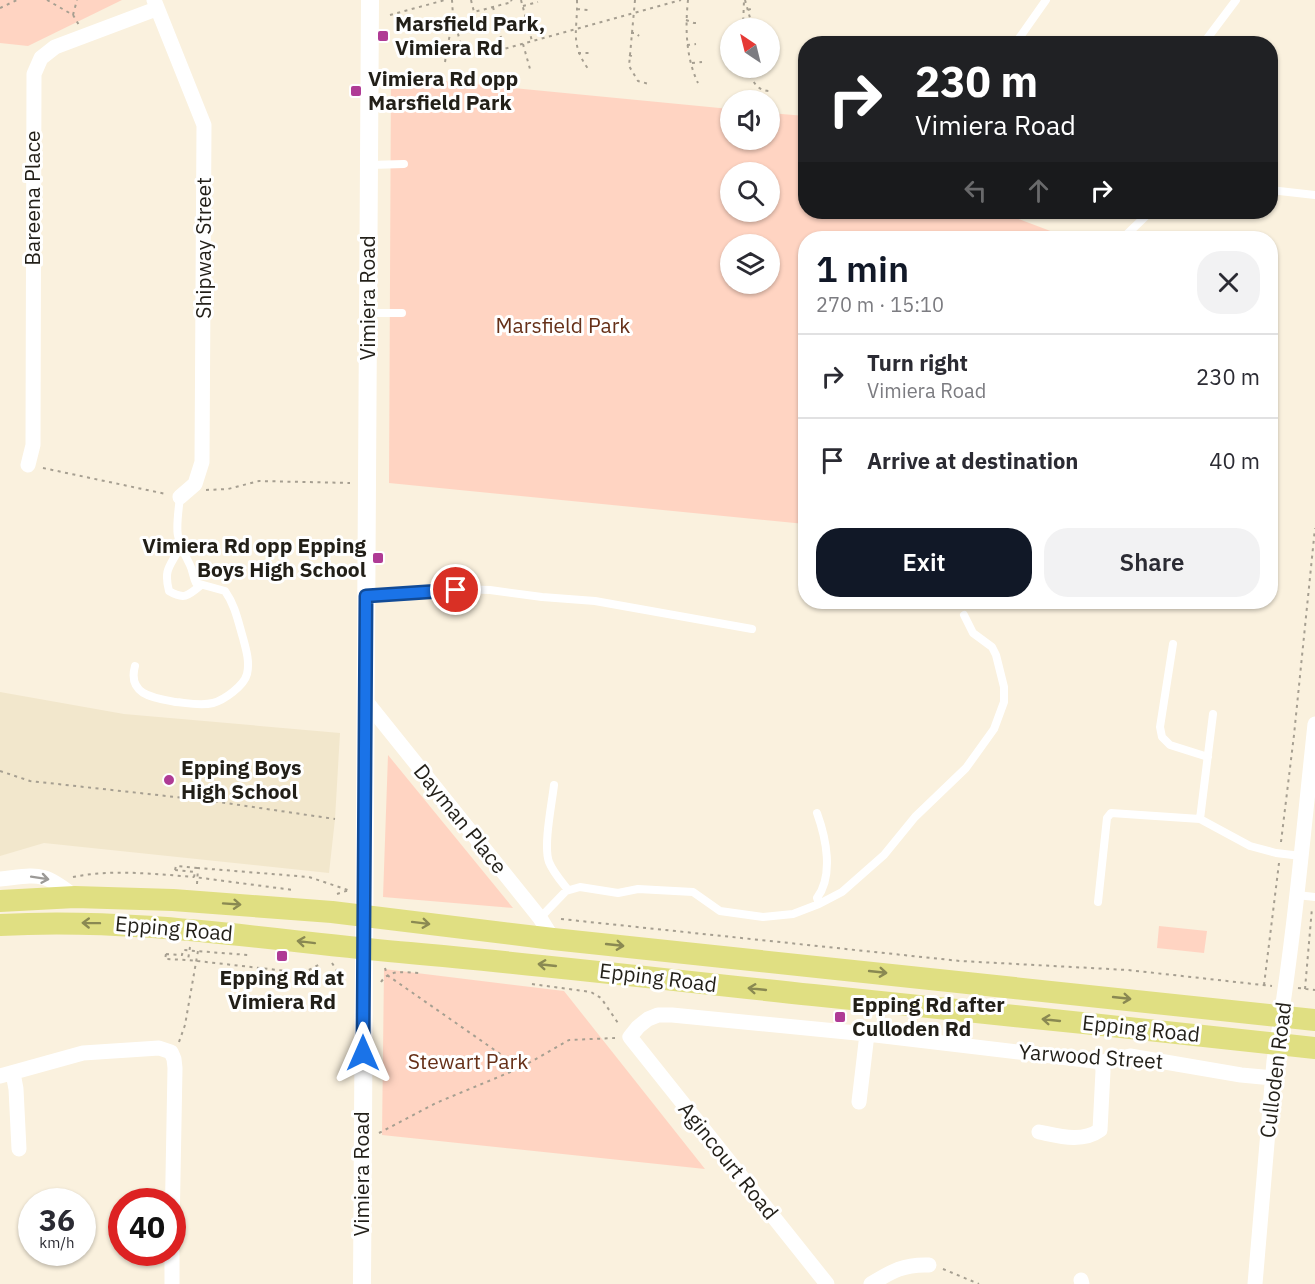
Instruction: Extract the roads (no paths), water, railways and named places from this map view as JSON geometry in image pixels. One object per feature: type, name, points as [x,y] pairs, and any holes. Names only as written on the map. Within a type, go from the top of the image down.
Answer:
[{"type":"main road","name":"Epping Road","points":[[0,901],[75,897],[185,901],[557,929],[1315,1020]]},
{"type":"main road","name":"Epping Road","points":[[0,924],[105,923],[200,930],[364,949],[549,965],[1315,1048]]},
{"type":"street","name":"Vimiera Road","points":[[362,1284],[370,0]]},
{"type":"street","name":"Bareena Place","points":[[28,465],[33,445],[34,74],[41,58],[47,52],[155,4]]},
{"type":"street","name":"Shipway Street","points":[[155,4],[204,125],[202,462],[195,484],[180,497]]},
{"type":"street","name":"Dayman Place","points":[[365,700],[540,918],[557,929]]},
{"type":"street","name":"Culloden Road","points":[[1254,1284],[1273,1078],[1297,895],[1315,724]]},
{"type":"street","points":[[0,879],[39,875],[55,881],[75,897]]},
{"type":"street","name":"Yarwood Street","points":[[630,1037],[638,1027],[658,1015],[867,1034],[1102,1062],[1130,1056],[1241,1075],[1273,1078]]},
{"type":"street","points":[[859,1102],[867,1034]]},
{"type":"street","name":"Agincourt Road","points":[[630,1037],[827,1284]]},
{"type":"street","points":[[19,1149],[16,1089],[7,1075],[83,1053],[159,1048],[171,1052],[175,1068],[173,1188]]},
{"type":"street","points":[[1039,1132],[1071,1138],[1091,1137],[1100,1130],[1102,1062]]},
{"type":"street","points":[[872,1284],[893,1270],[912,1264],[929,1265]]},
{"type":"street","points":[[172,1266],[172,1284]]},
{"type":"lane","points":[[1021,36],[1046,0]]},
{"type":"lane","points":[[1209,36],[1236,0]]},
{"type":"lane","points":[[370,165],[404,164]]},
{"type":"lane","points":[[1278,191],[1315,195]]},
{"type":"lane","points":[[1130,231],[1143,219]]},
{"type":"lane","points":[[368,313],[402,313]]},
{"type":"lane","points":[[135,666],[132,675],[137,688],[144,694],[190,704],[213,703],[225,698],[247,676],[248,663],[234,604],[225,591],[196,583],[191,567],[180,547],[176,535],[180,497]]},
{"type":"lane","points":[[180,547],[168,566],[165,578],[169,591],[179,597],[190,595],[201,585]]},
{"type":"lane","points":[[366,596],[490,590],[595,601],[752,629]]},
{"type":"lane","points":[[540,918],[568,890],[580,887],[618,893],[638,889],[693,892],[720,911],[763,917],[793,914],[842,892],[884,855],[915,818],[966,768],[994,729],[1004,702],[1004,687],[998,662],[992,647],[974,633],[964,615]]},
{"type":"lane","points":[[1173,644],[1160,727],[1162,737],[1170,745],[1208,757]]},
{"type":"lane","points":[[1200,819],[1213,714]]},
{"type":"lane","points":[[554,785],[547,854],[554,872],[568,890]]},
{"type":"lane","points":[[817,813],[825,835],[826,846],[823,890],[817,898],[819,904]]},
{"type":"lane","points":[[1098,902],[1107,818],[1111,813],[1200,819],[1250,846],[1301,856]]},
{"type":"lane","points":[[1297,895],[1314,897]]},
{"type":"place","name":"Marsfield Park, Vimiera Rd","points":[[383,36]]},
{"type":"place","name":"Vimiera Rd opp Marsfield Park","points":[[356,91]]},
{"type":"place","name":"Vimiera Rd opp Epping Boys High School","points":[[378,558]]},
{"type":"place","name":"Epping Boys High School","points":[[169,780]]},
{"type":"place","name":"Epping Rd at Vimiera Rd","points":[[282,956]]},
{"type":"place","name":"Epping Rd after Culloden Rd","points":[[840,1017]]},
{"type":"park label","name":"Marsfield Park","points":[[563,326]]},
{"type":"park label","name":"Stewart Park","points":[[468,1062]]}]
